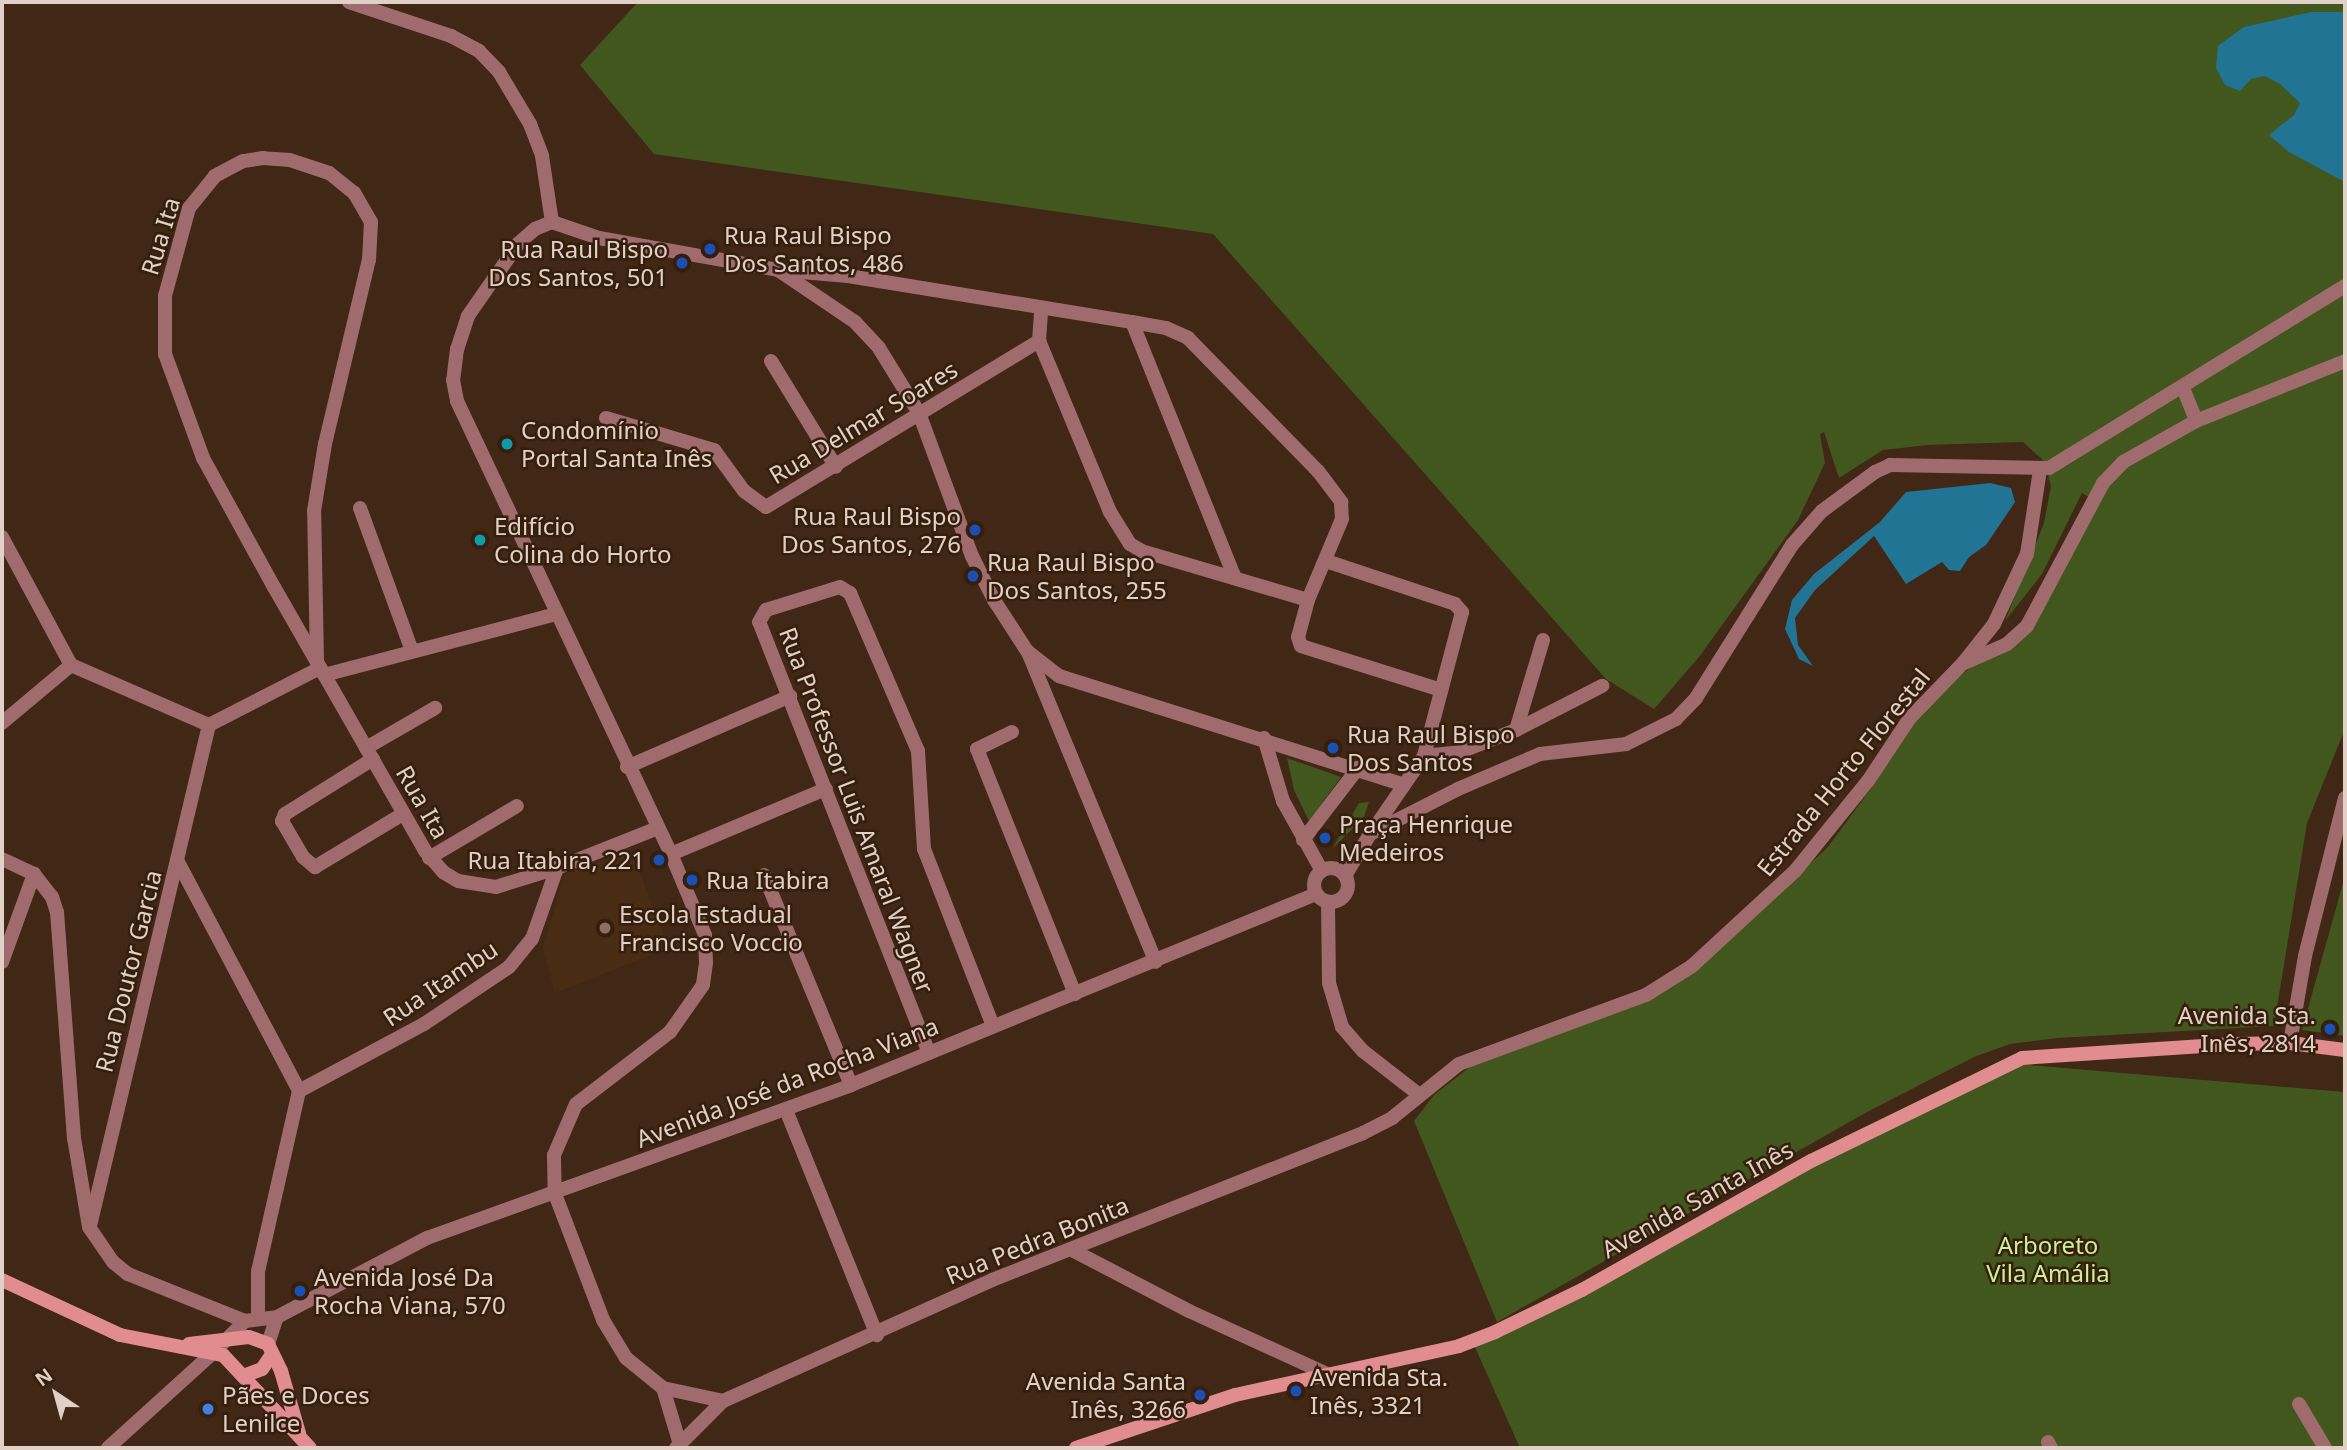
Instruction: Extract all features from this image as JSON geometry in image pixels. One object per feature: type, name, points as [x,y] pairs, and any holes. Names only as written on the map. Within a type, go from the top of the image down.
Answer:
[{"type":"main road","name":"Avenida Santa Inês","points":[[1076,1448],[1236,1395],[1459,1346],[1495,1332],[1582,1290],[1780,1177],[2022,1058],[2290,1043],[2345,1050]]},
{"type":"main road","points":[[2,1280],[120,1335],[215,1351],[243,1376],[310,1448]]},
{"type":"main road","points":[[188,1345],[249,1337],[270,1349],[299,1435]]},
{"type":"main road","points":[[243,1376],[262,1368],[270,1349]]},
{"type":"street","points":[[349,2],[451,36],[479,51],[499,72],[525,114],[542,156],[552,222]]},
{"type":"street","name":"Rua Ita","points":[[320,668],[314,511],[326,444],[366,280],[371,222],[354,193],[329,173],[290,160],[263,158],[243,161],[215,176],[188,208],[165,296],[163,345],[169,371],[203,458],[320,668],[429,858],[443,872],[483,888],[514,884],[658,828]]},
{"type":"street","points":[[723,1401],[663,1388],[626,1358],[613,1340],[555,1194],[554,1155],[576,1104],[670,1032],[703,985],[705,935],[671,854],[627,767],[459,411],[453,380],[457,349],[479,299],[518,244],[535,229],[552,222],[599,238],[779,270],[848,276],[1178,331],[1199,346],[1331,487],[1343,511],[1326,561],[1308,600],[1298,638],[1301,646],[1441,690]]},
{"type":"street","points":[[779,270],[855,322],[879,348],[919,413],[972,556],[1027,651],[1156,962]]},
{"type":"street","points":[[1370,834],[1526,759],[1626,744],[1676,719],[1696,698],[1792,545],[1822,511],[1875,472],[1890,465],[2040,470],[2062,462],[2345,286]]},
{"type":"street","points":[[1041,309],[1039,341],[1110,512],[1130,544],[1142,551],[1308,600]]},
{"type":"street","points":[[1132,322],[1235,578]]},
{"type":"street","name":"Rua Delmar Soares","points":[[606,418],[714,450],[744,491],[766,507],[836,467],[919,413],[1039,341]]},
{"type":"street","points":[[771,361],[836,467]]},
{"type":"street","points":[[1959,667],[2007,644],[2027,626],[2090,506],[2117,469],[2151,443],[2196,421],[2345,361]]},
{"type":"street","points":[[2183,388],[2196,421]]},
{"type":"street","points":[[1959,667],[2012,592],[2035,524],[2040,470]]},
{"type":"street","points":[[360,508],[412,651]]},
{"type":"street","points":[[2,537],[71,665],[209,725],[320,668],[412,651],[556,614]]},
{"type":"street","points":[[1326,561],[1455,604],[1462,617],[1424,756],[1402,784],[1345,876],[1345,895],[1328,902]]},
{"type":"street","name":"Rua Professor Luis Amaral Wagner","points":[[929,1053],[760,622],[766,610],[840,587],[852,597],[915,743],[922,779],[920,823],[924,849],[993,1026]]},
{"type":"street","points":[[1516,730],[1543,639]]},
{"type":"street","points":[[1027,651],[1059,676],[1264,738],[1402,784]]},
{"type":"street","points":[[2,723],[71,665]]},
{"type":"street","name":"Estrada Horto Florestal","points":[[1418,1094],[1459,1064],[1646,995],[1713,950],[1795,871],[1868,781],[1909,719],[1959,667]]},
{"type":"street","points":[[1424,756],[1460,752],[1516,730],[1602,686]]},
{"type":"street","points":[[627,767],[790,696]]},
{"type":"street","points":[[404,814],[315,867],[303,857],[282,821],[285,814],[435,708]]},
{"type":"street","name":"Rua Doutor Garcia","points":[[89,1227],[209,725]]},
{"type":"street","points":[[1012,732],[977,749],[1075,994]]},
{"type":"street","points":[[1264,738],[1283,801],[1322,870]]},
{"type":"street","points":[[1303,840],[1358,768]]},
{"type":"street","points":[[671,854],[826,789]]},
{"type":"street","points":[[2290,1043],[2305,956],[2345,798]]},
{"type":"street","points":[[429,858],[517,806]]},
{"type":"street","points":[[2,859],[34,874],[52,897],[61,936],[74,1139],[89,1227],[113,1262],[128,1274],[252,1319],[277,1317],[270,1349]]},
{"type":"street","points":[[108,1448],[227,1338],[252,1319],[262,1249],[299,1091],[178,862]]},
{"type":"street","name":"Rua Itambu","points":[[299,1091],[425,1024],[509,967],[532,939],[557,868]]},
{"type":"street","points":[[1328,902],[1315,894],[1315,878],[1322,870],[1334,869],[1345,876]]},
{"type":"street","points":[[2,962],[34,874]]},
{"type":"street","points":[[764,875],[851,1085]]},
{"type":"street","name":"Avenida José da Rocha Viana","points":[[277,1317],[427,1238],[851,1085],[1156,962],[1315,894]]},
{"type":"street","points":[[1328,902],[1329,983],[1342,1027],[1363,1051],[1418,1094]]},
{"type":"street","name":"Rua Pedra Bonita","points":[[678,1445],[723,1401],[877,1335],[992,1280],[1363,1133],[1392,1118],[1418,1094]]},
{"type":"street","points":[[786,1110],[877,1335]]},
{"type":"street","points":[[1072,1250],[1189,1311],[1327,1374]]},
{"type":"street","points":[[663,1388],[678,1445]]},
{"type":"street","points":[[2299,1404],[2325,1448]]},
{"type":"shaded area","name":"Escola Estadual Francisco Voccio","points":[[631,850],[669,948],[555,993],[543,947],[565,874]]},
{"type":"green space","points":[[638,2],[2345,2],[2345,729],[2307,823],[2274,1026],[2057,1038],[2010,1044],[1974,1057],[1867,1112],[1497,1322],[1414,1121],[1434,1095],[1470,1067],[1695,969],[1827,848],[1873,786],[1906,728],[1942,690],[2013,634],[2040,602],[2097,502],[2082,493],[2042,574],[2005,621],[2044,523],[2051,486],[2044,461],[2023,442],[1928,445],[1883,450],[1839,478],[1824,432],[1820,434],[1825,463],[1798,520],[1699,657],[1654,709],[1606,679],[1213,234],[654,154],[580,65]]},
{"type":"green space","points":[[1287,758],[1341,777],[1309,821],[1294,790]]},
{"type":"green space","points":[[1369,802],[1364,817],[1332,849],[1359,803]]},
{"type":"green space","points":[[2345,876],[2345,1036],[2302,1030]]},
{"type":"green space","name":"Arboreto Vila Amália","points":[[2016,1064],[2345,1092],[2345,1448],[1520,1448],[1474,1345],[1770,1182]]},
{"type":"water","points":[[2311,12],[2345,12],[2345,182],[2289,152],[2269,135],[2294,115],[2300,103],[2280,84],[2265,76],[2251,79],[2240,91],[2225,85],[2216,68],[2218,46],[2244,27]]},
{"type":"water","points":[[1990,483],[2011,488],[2015,502],[1986,545],[1969,557],[1960,571],[1949,570],[1942,562],[1906,584],[1874,536],[1815,590],[1795,618],[1798,645],[1813,666],[1799,659],[1785,629],[1792,600],[1814,574],[1880,522],[1906,492]]},
{"type":"place","name":"Rua Raul Bispo Dos Santos, 486","points":[[710,249]]},
{"type":"place","name":"Rua Raul Bispo Dos Santos, 501","points":[[682,263]]},
{"type":"place","name":"Condomínio Portal Santa Inês","points":[[507,444]]},
{"type":"place","name":"Rua Raul Bispo Dos Santos, 276","points":[[975,530]]},
{"type":"place","name":"Edifício Colina do Horto","points":[[480,540]]},
{"type":"place","name":"Rua Raul Bispo Dos Santos, 255","points":[[973,576]]},
{"type":"place","name":"Rua Raul Bispo Dos Santos","points":[[1333,748]]},
{"type":"place","name":"Praça Henrique Medeiros","points":[[1325,838]]},
{"type":"place","name":"Rua Itabira, 221","points":[[659,860]]},
{"type":"place","name":"Rua Itabira","points":[[692,880]]},
{"type":"place","name":"Escola Estadual Francisco Voccio","points":[[605,928]]},
{"type":"place","name":"Avenida Sta. Inês, 2814","points":[[2330,1029]]},
{"type":"place","name":"Avenida José Da Rocha Viana, 570","points":[[300,1291]]},
{"type":"place","name":"Avenida Sta. Inês, 3321","points":[[1296,1391]]},
{"type":"place","name":"Avenida Santa Inês, 3266","points":[[1200,1395]]},
{"type":"place","name":"Pães e Doces Lenilce","points":[[208,1409]]}]
